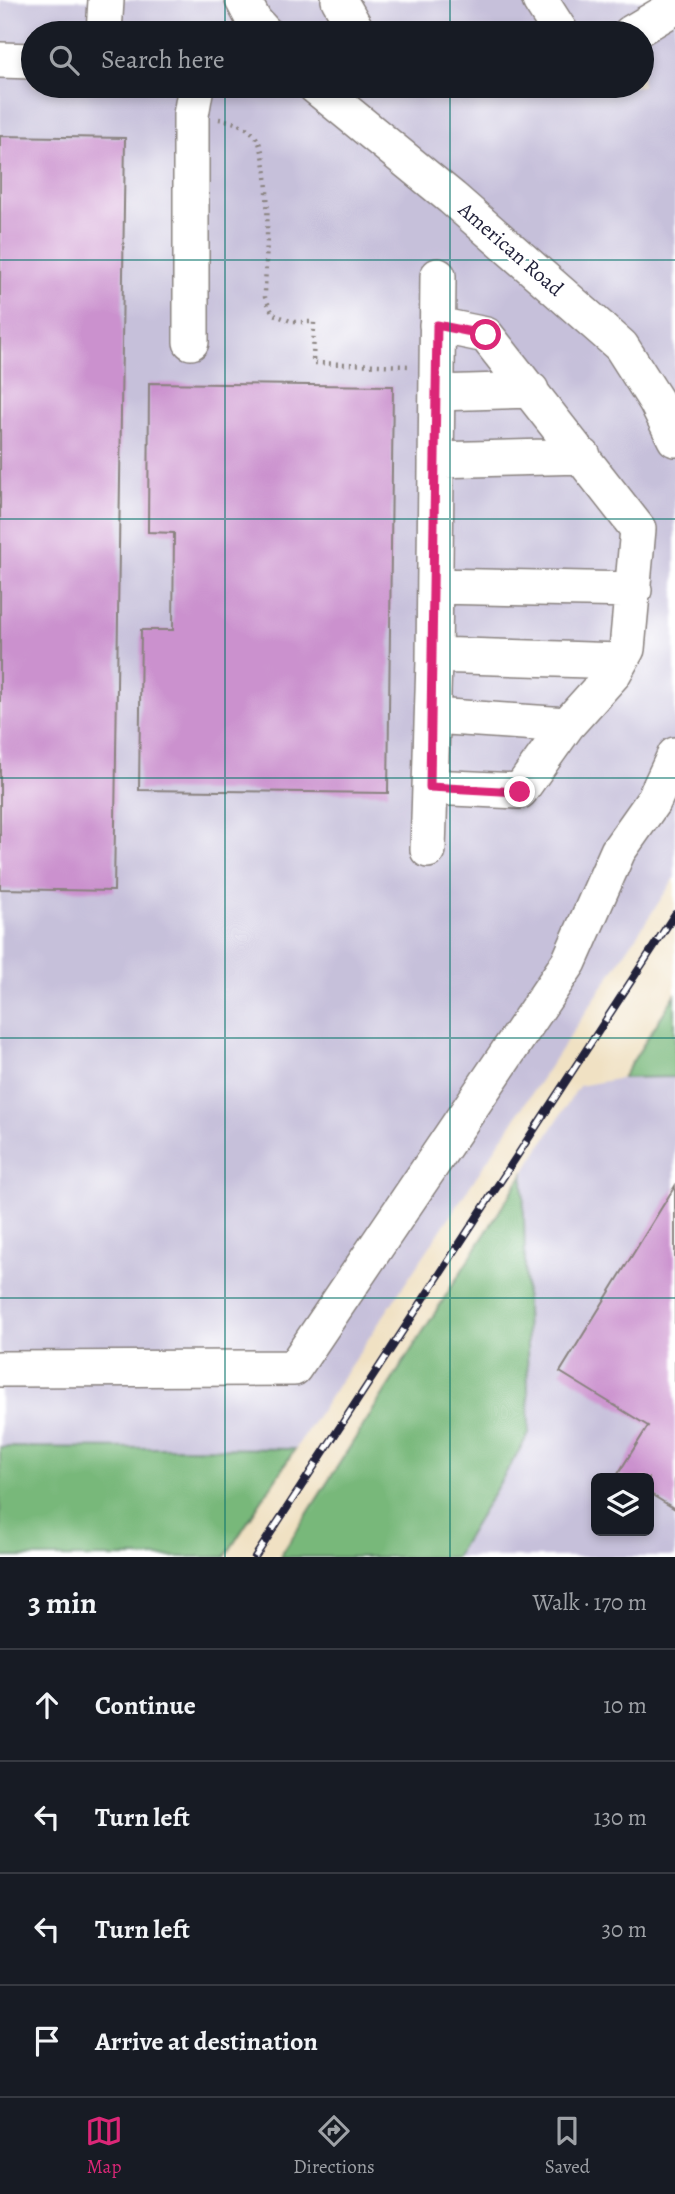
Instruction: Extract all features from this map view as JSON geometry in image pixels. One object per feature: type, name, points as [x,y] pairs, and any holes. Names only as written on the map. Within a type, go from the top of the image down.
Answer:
[{"type":"street","points":[[105,21],[106,0]]},
{"type":"street","points":[[339,0],[351,21]]},
{"type":"street","points":[[540,0],[553,21]]},
{"type":"street","points":[[651,21],[675,7]]},
{"type":"street","points":[[0,60],[21,61]]},
{"type":"street","name":"American Road","points":[[330,98],[452,198],[621,346],[656,401],[675,439]]},
{"type":"street","points":[[191,342],[193,100]]},
{"type":"street","points":[[429,850],[438,276]]},
{"type":"street","points":[[430,787],[520,792],[567,725],[613,674],[627,649],[638,529],[486,335],[437,325]]},
{"type":"street","points":[[437,393],[531,390]]},
{"type":"street","points":[[436,460],[583,456]]},
{"type":"street","points":[[435,586],[634,590]]},
{"type":"street","points":[[434,654],[620,662]]},
{"type":"street","points":[[433,716],[567,725]]},
{"type":"street","points":[[0,1369],[294,1368],[569,962],[618,851],[654,800],[675,755]]},
{"type":"path","points":[[193,100],[256,136],[265,161],[265,297],[273,314],[293,322],[314,322],[313,363],[411,366]]},
{"type":"shaded area","points":[[0,0],[675,0],[675,878],[295,1449],[0,1447]]},
{"type":"shaded area","points":[[675,1077],[675,1557],[455,1557],[529,1434],[523,1174],[579,1086],[622,1078]]},
{"type":"green space","points":[[675,995],[675,1077],[622,1078]]},
{"type":"green space","points":[[523,1174],[529,1434],[455,1557],[280,1557]]},
{"type":"green space","points":[[0,1447],[295,1449],[225,1557],[0,1557]]},
{"type":"building","points":[[0,136],[125,138],[114,891],[0,889]]},
{"type":"building","points":[[149,383],[393,386],[388,793],[139,790],[141,630],[173,630],[174,533],[148,532]]},
{"type":"building","points":[[675,1186],[675,1509],[654,1496],[654,1473],[619,1473],[648,1426],[560,1372]]},
{"type":"railway","points":[[255,1557],[675,914]]},
{"type":"route","points":[[486,335],[437,325],[430,787],[520,792]]}]
